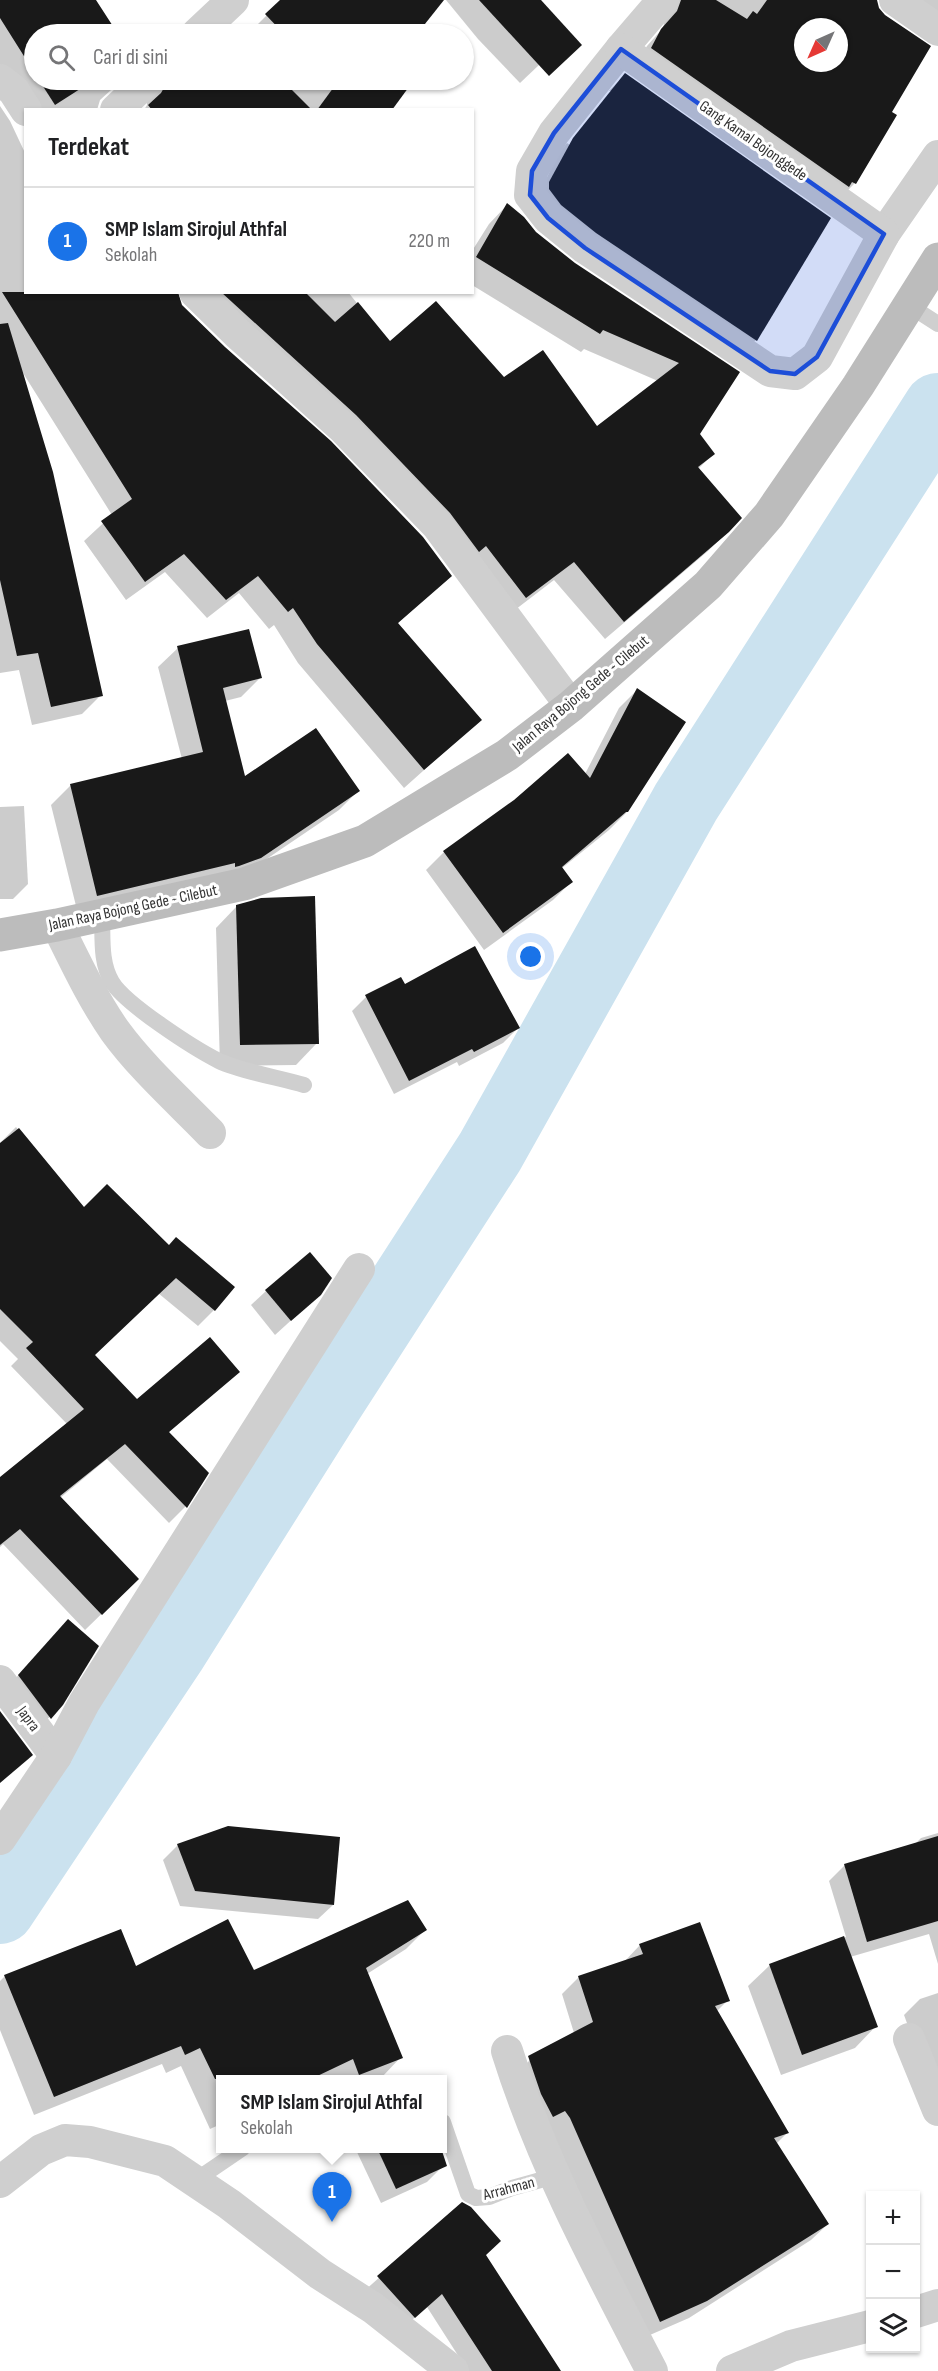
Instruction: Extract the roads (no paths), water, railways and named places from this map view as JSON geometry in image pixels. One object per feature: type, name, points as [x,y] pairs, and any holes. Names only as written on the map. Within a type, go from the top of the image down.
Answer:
[{"type":"main road","name":"Jalan Raya Bojong Gede - Cilebut","points":[[0,935],[57,925],[244,884],[364,842],[507,755],[571,706],[708,585],[770,515],[910,306],[938,259]]},
{"type":"street","points":[[207,24],[233,0]]},
{"type":"street","points":[[663,0],[554,133],[532,171],[530,195],[548,218],[585,248],[770,371],[795,374],[817,357],[884,234],[938,156]]},
{"type":"street","points":[[895,0],[938,30]]},
{"type":"street","name":"Gang Kamal Bojonggede","points":[[621,49],[884,234]]},
{"type":"street","points":[[0,80],[13,90],[25,108]]},
{"type":"street","points":[[119,108],[138,90]]},
{"type":"street","points":[[197,294],[343,428],[437,525],[571,706]]},
{"type":"street","points":[[57,925],[91,994],[116,1032],[135,1056],[210,1133]]},
{"type":"street","points":[[0,1839],[56,1756],[84,1703],[359,1269]]},
{"type":"street","name":"Japra","points":[[0,1681],[56,1756]]},
{"type":"street","points":[[909,2039],[938,2110]]},
{"type":"street","points":[[507,2051],[555,2176],[575,2221],[652,2371]]},
{"type":"street","points":[[0,2182],[41,2150],[65,2140],[90,2142],[165,2161],[196,2180],[320,2274],[374,2308],[453,2371]]},
{"type":"street","points":[[920,2311],[938,2306]]},
{"type":"street","points":[[732,2371],[790,2346],[866,2327]]},
{"type":"lane","points":[[910,306],[938,324]]},
{"type":"lane","points":[[102,915],[103,961],[112,983],[137,1006],[184,1040],[221,1062],[304,1085]]},
{"type":"lane","name":"Arrahman","points":[[447,2134],[468,2194],[476,2198],[489,2197],[555,2176]]},
{"type":"lane","points":[[196,2180],[236,2153]]},
{"type":"waterway","points":[[0,1909],[172,1651],[490,1152],[686,802],[938,408]]},
{"type":"place","name":"SMP Islam Sirojul Athfal","points":[[332,2222]]}]
